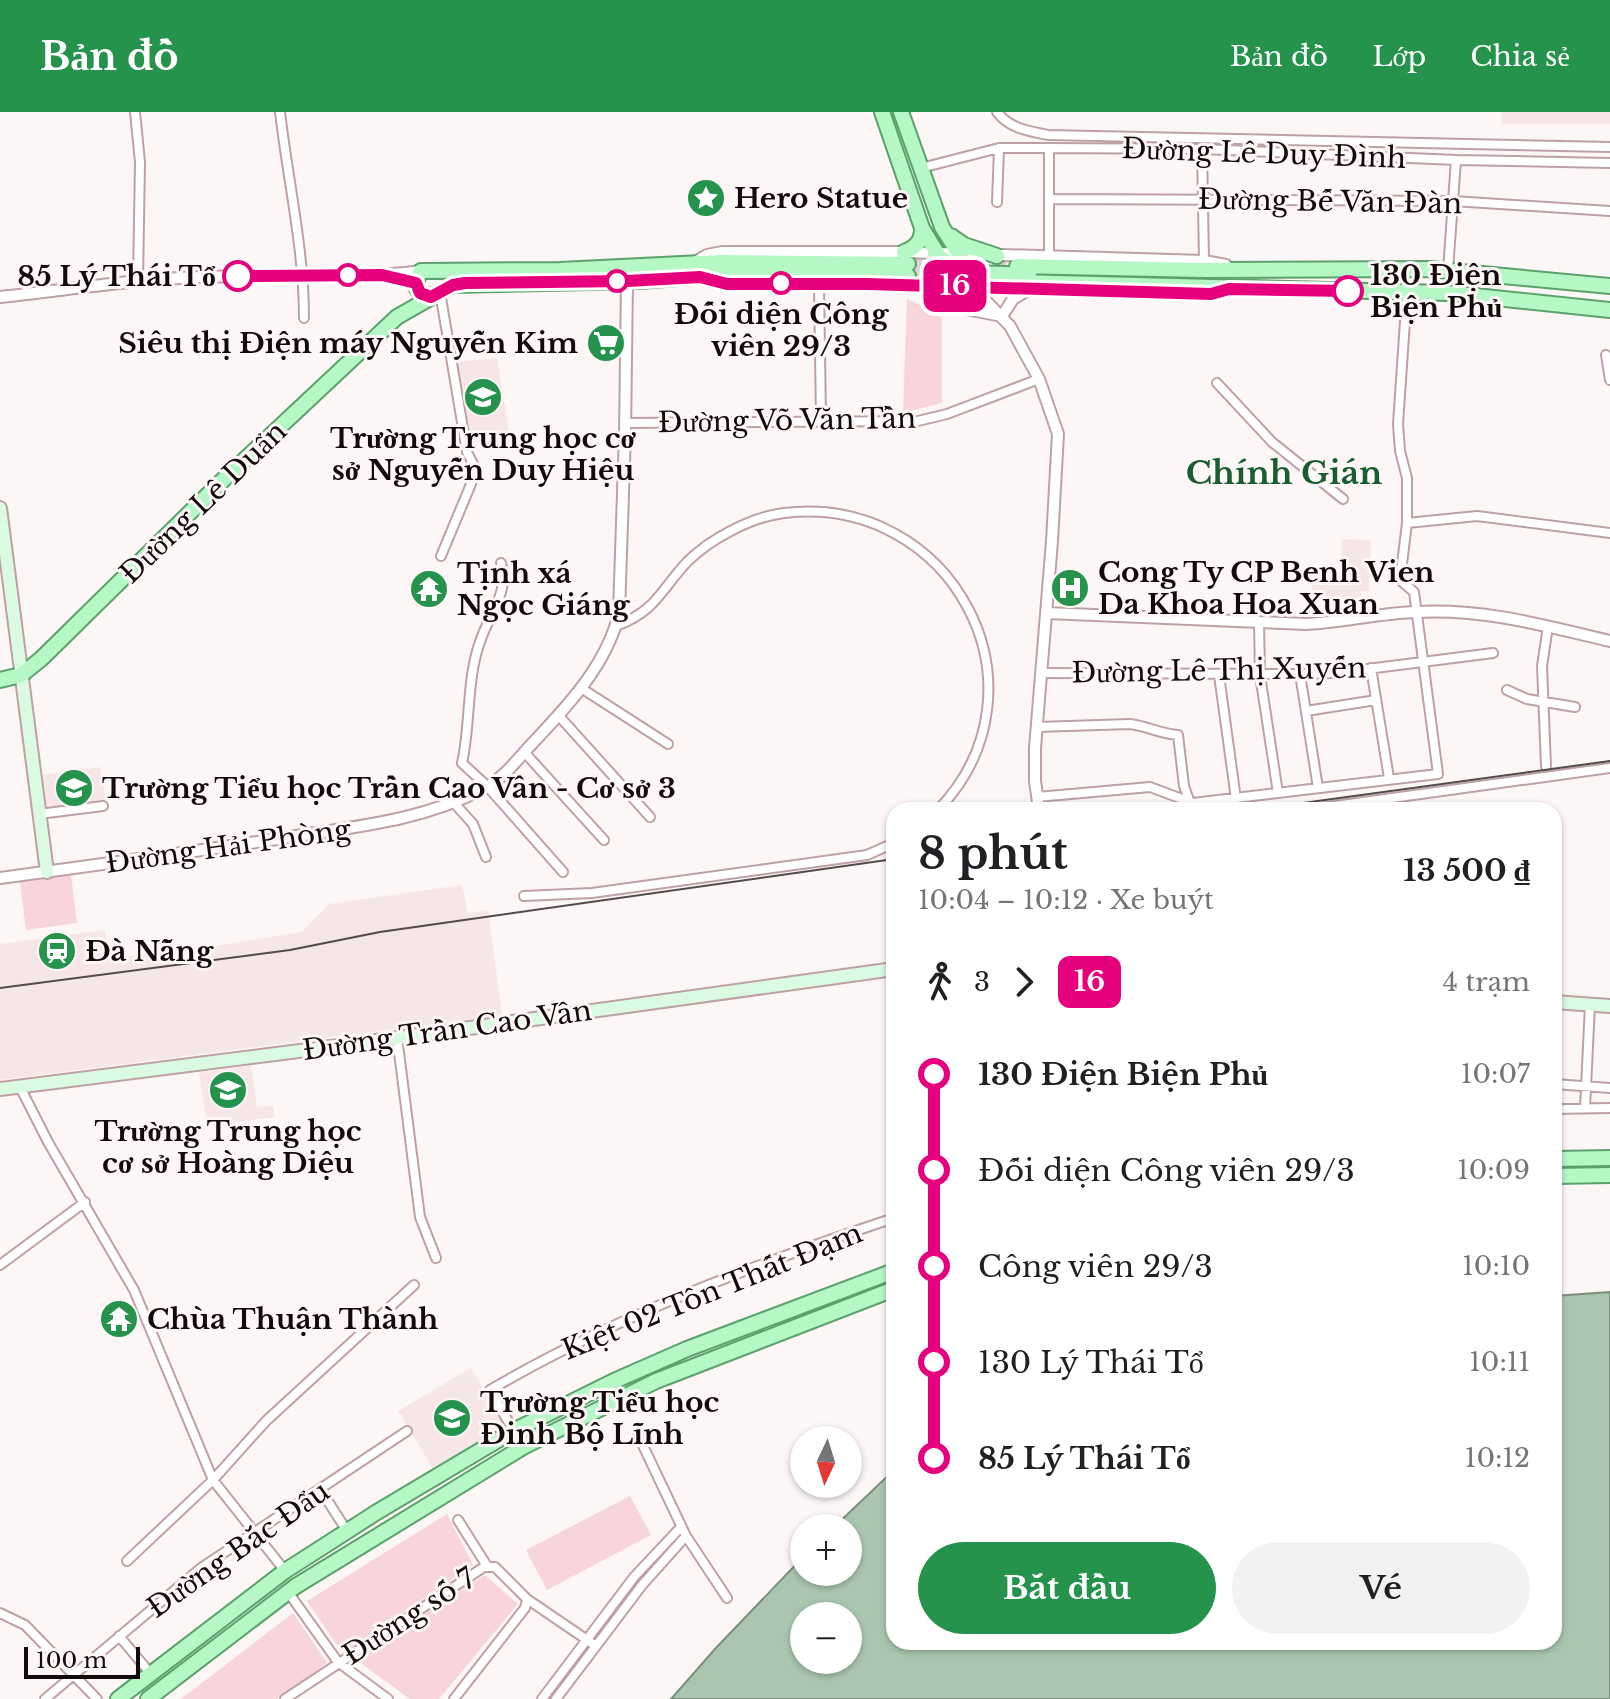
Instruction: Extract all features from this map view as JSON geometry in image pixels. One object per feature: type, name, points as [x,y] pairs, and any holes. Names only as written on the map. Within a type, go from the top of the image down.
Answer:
[{"type":"main road","points":[[882,112],[922,228],[957,286]]},
{"type":"main road","points":[[901,112],[942,227],[983,294]]},
{"type":"main road","points":[[942,227],[964,245],[997,256]]},
{"type":"main road","points":[[422,277],[560,270],[907,264],[920,241],[922,228]]},
{"type":"main road","points":[[935,253],[955,268],[971,272],[1204,279],[1229,289]]},
{"type":"main road","points":[[1610,286],[1448,270],[1244,268],[1018,274],[1229,289],[1447,293],[1610,310]]},
{"type":"main road","name":"Đường Lê Duẩn","points":[[0,680],[21,675],[41,659],[222,481],[400,314],[439,292],[465,283],[627,281],[697,270]]},
{"type":"main road","points":[[1447,293],[1448,270]]},
{"type":"main road","points":[[422,277],[443,280],[439,292],[423,295],[422,277]]},
{"type":"main road","name":"Đường Lê Duẩn","points":[[400,314],[422,277]]},
{"type":"main road","points":[[0,508],[47,872]]},
{"type":"main road","name":"Đường Trần Cao Vân","points":[[0,1089],[886,970]]},
{"type":"main road","points":[[1562,1003],[1610,1006]]},
{"type":"main road","points":[[1577,1158],[1578,1175]]},
{"type":"main road","points":[[1562,1159],[1610,1158]]},
{"type":"main road","points":[[1562,1176],[1610,1175]]},
{"type":"main road","points":[[118,1699],[285,1571],[513,1431],[625,1376],[886,1274]]},
{"type":"main road","points":[[148,1699],[292,1589],[523,1447],[656,1381],[886,1292]]},
{"type":"main road","points":[[762,1321],[770,1337]]},
{"type":"main road","points":[[285,1571],[292,1589]]},
{"type":"street","points":[[135,112],[140,162],[138,280]]},
{"type":"street","points":[[280,112],[304,275],[304,318]]},
{"type":"street","points":[[997,112],[1010,124],[1023,130],[1048,135],[1610,147]]},
{"type":"street","points":[[997,202],[999,148]]},
{"type":"street","name":"Đường Lê Duy Đình","points":[[921,168],[999,148],[1202,149],[1610,163]]},
{"type":"street","points":[[1049,148],[1049,258]]},
{"type":"street","points":[[1202,149],[1204,261]]},
{"type":"street","points":[[1448,270],[1456,160]]},
{"type":"street","name":"Đường Bế Văn Đàn","points":[[1049,199],[1453,201],[1610,211]]},
{"type":"street","points":[[907,264],[935,253],[958,253],[1204,261],[1244,268]]},
{"type":"street","points":[[697,270],[727,284],[957,286],[983,294],[1036,289],[1213,294],[1229,289]]},
{"type":"street","points":[[0,297],[138,280],[304,275],[422,277]]},
{"type":"street","name":"Đường Hải Phòng","points":[[0,878],[202,851],[370,825],[433,811],[488,787],[525,753],[581,688],[616,626],[621,596],[627,281]]},
{"type":"street","points":[[819,283],[821,421]]},
{"type":"street","points":[[931,285],[966,309],[1002,316]]},
{"type":"street","points":[[1002,316],[1008,304],[1019,294],[1036,289]]},
{"type":"street","points":[[439,292],[467,452],[474,466],[471,484],[441,556]]},
{"type":"street","points":[[1202,802],[1438,774],[1414,592],[1400,580],[1407,523],[1407,478],[1400,451],[1398,424],[1407,292]]},
{"type":"street","points":[[983,294],[1018,337],[1039,379],[1058,434],[1037,727],[1035,781],[1038,802]]},
{"type":"street","points":[[1606,355],[1610,380]]},
{"type":"street","name":"Đường Võ Văn Tần","points":[[625,423],[918,421],[947,414],[1039,379]]},
{"type":"street","points":[[1217,383],[1272,442],[1343,499]]},
{"type":"street","points":[[616,626],[646,612],[687,563],[711,543],[775,515],[846,516],[874,523],[898,535],[925,554],[956,585],[974,618],[985,654],[987,697],[976,749],[958,787],[945,802]]},
{"type":"street","points":[[1407,523],[1477,516],[1610,533]]},
{"type":"street","points":[[501,563],[506,578],[480,642],[462,763],[488,787],[563,872]]},
{"type":"street","points":[[1047,613],[1335,623],[1416,612],[1485,613],[1610,641]]},
{"type":"street","points":[[1259,621],[1260,675],[1278,793]]},
{"type":"street","points":[[1546,766],[1542,666],[1548,626]]},
{"type":"street","name":"Đường Lê Thị Xuyến","points":[[1041,673],[1300,674],[1493,653]]},
{"type":"street","points":[[1371,668],[1389,778]]},
{"type":"street","points":[[1300,674],[1318,788]]},
{"type":"street","points":[[1219,675],[1236,799]]},
{"type":"street","points":[[581,688],[668,744]]},
{"type":"street","points":[[1507,690],[1521,697],[1575,707]]},
{"type":"street","points":[[1306,711],[1376,700]]},
{"type":"street","points":[[559,716],[650,817]]},
{"type":"street","points":[[1037,727],[1130,724],[1178,735],[1184,786],[1190,802]]},
{"type":"street","points":[[525,753],[604,840]]},
{"type":"street","points":[[1366,802],[1610,768]]},
{"type":"street","points":[[1037,797],[1150,787],[1188,802]]},
{"type":"street","points":[[1396,798],[1396,802]]},
{"type":"street","points":[[454,803],[473,824],[486,857]]},
{"type":"street","points":[[39,814],[103,806]]},
{"type":"street","points":[[524,896],[598,892],[867,855],[886,847]]},
{"type":"street","points":[[1585,1108],[1590,1005]]},
{"type":"street","points":[[397,1037],[420,1217],[436,1258]]},
{"type":"street","points":[[1562,1084],[1610,1088]]},
{"type":"street","points":[[20,1087],[48,1142],[134,1290],[213,1480],[285,1571]]},
{"type":"street","points":[[1562,1109],[1610,1108]]},
{"type":"street","points":[[0,1265],[85,1202]]},
{"type":"street","name":"Kiệt 02 Tôn Thất Đạm","points":[[513,1431],[490,1390],[525,1369],[632,1318],[749,1270],[886,1221]]},
{"type":"street","points":[[127,1561],[213,1480],[266,1421],[414,1285]]},
{"type":"street","name":"Đường Bắc Đẩu","points":[[45,1699],[201,1568],[407,1431]]},
{"type":"street","points":[[513,1431],[523,1447]]},
{"type":"street","points":[[638,1435],[681,1527],[727,1598]]},
{"type":"street","points":[[320,1489],[347,1531]]},
{"type":"street","points":[[458,1520],[491,1566],[527,1599],[596,1646]]},
{"type":"street","points":[[542,1699],[634,1577],[681,1527]]},
{"type":"street","points":[[556,1699],[643,1584],[686,1536]]},
{"type":"street","name":"Đường số 7","points":[[285,1699],[478,1569],[491,1566]]},
{"type":"street","points":[[292,1589],[338,1662],[388,1699]]},
{"type":"street","points":[[454,1699],[525,1608],[527,1599]]},
{"type":"street","points":[[0,1613],[25,1625],[97,1699]]},
{"type":"street","points":[[119,1636],[151,1674]]},
{"type":"shaded area","points":[[1501,112],[1610,112],[1610,124],[1502,124]]},
{"type":"shaded area","points":[[907,299],[937,313],[942,319],[942,403],[903,413]]},
{"type":"shaded area","name":"Trường Trung học cơ sở Nguyễn Duy Hiệu","points":[[497,358],[509,432],[469,435],[458,362]]},
{"type":"shaded area","points":[[1342,539],[1371,540],[1369,591],[1361,591],[1361,614],[1356,614],[1357,599],[1312,598],[1312,584],[1340,584]]},
{"type":"shaded area","name":"Trường Tiểu học Trần Cao Vân - Cơ sở 3","points":[[100,767],[106,802],[48,811],[42,775]]},
{"type":"shaded area","points":[[71,875],[77,923],[26,930],[20,882]]},
{"type":"shaded area","points":[[462,885],[468,913],[488,910],[502,1015],[0,1080],[0,944],[105,930],[109,959],[209,947],[302,932],[329,904]]},
{"type":"shaded area","name":"Trường Trung học cơ sở Hoàng Diệu","points":[[251,1066],[257,1107],[273,1106],[275,1117],[207,1126],[199,1073]]},
{"type":"shaded area","points":[[1610,1292],[1610,1699],[671,1699],[790,1571],[790,1586],[862,1586],[862,1514],[848,1514],[886,1478],[886,1650],[1562,1650],[1562,1295]]},
{"type":"shaded area","name":"Trường Tiểu học Đinh Bộ Lĩnh","points":[[471,1368],[506,1426],[433,1469],[398,1411]]},
{"type":"shaded area","points":[[630,1496],[651,1535],[547,1590],[526,1550]]},
{"type":"shaded area","points":[[447,1514],[473,1565],[348,1650],[339,1648],[307,1601]]},
{"type":"shaded area","points":[[485,1575],[518,1604],[439,1699],[410,1699],[362,1664],[363,1654]]},
{"type":"shaded area","points":[[293,1613],[327,1663],[277,1699],[181,1699]]},
{"type":"tunnel","points":[[908,264],[1017,266]]},
{"type":"tunnel","points":[[908,276],[1018,282]]},
{"type":"railway","points":[[1310,802],[1610,761]]},
{"type":"railway","points":[[0,988],[290,950],[380,932],[886,860]]},
{"type":"bus line","name":"16","points":[[238,276],[387,276],[416,283],[420,293],[431,297],[442,289],[465,283],[700,277],[727,284],[867,284],[1211,294],[1229,289],[1348,291]]},
{"type":"place","name":"Hero Statue","points":[[706,198]]},
{"type":"place","name":"85 Lý Thái Tổ","points":[[238,276]]},
{"type":"place","name":"Đối diện Công viên 29/3","points":[[781,283]]},
{"type":"place","name":"130 Điện Biện Phủ","points":[[1348,291]]},
{"type":"place","name":"Siêu thị Điện máy Nguyễn Kim","points":[[606,343]]},
{"type":"place","name":"Trường Trung học cơ sở Nguyễn Duy Hiệu","points":[[483,397]]},
{"type":"place","name":"Cong Ty CP Benh Vien Da Khoa Hoa Xuan","points":[[1070,588]]},
{"type":"place","name":"Tịnh xá Ngọc Giáng","points":[[429,589]]},
{"type":"place","name":"Trường Tiểu học Trần Cao Vân - Cơ sở 3","points":[[74,788]]},
{"type":"place","name":"Đà Nẵng","points":[[57,951]]},
{"type":"place","name":"Trường Trung học cơ sở Hoàng Diệu","points":[[228,1090]]},
{"type":"place","name":"Chùa Thuận Thành","points":[[119,1319]]},
{"type":"place","name":"Trường Tiểu học Đinh Bộ Lĩnh","points":[[452,1418]]},
{"type":"district","name":"Chính Gián","points":[[1284,473]]}]
